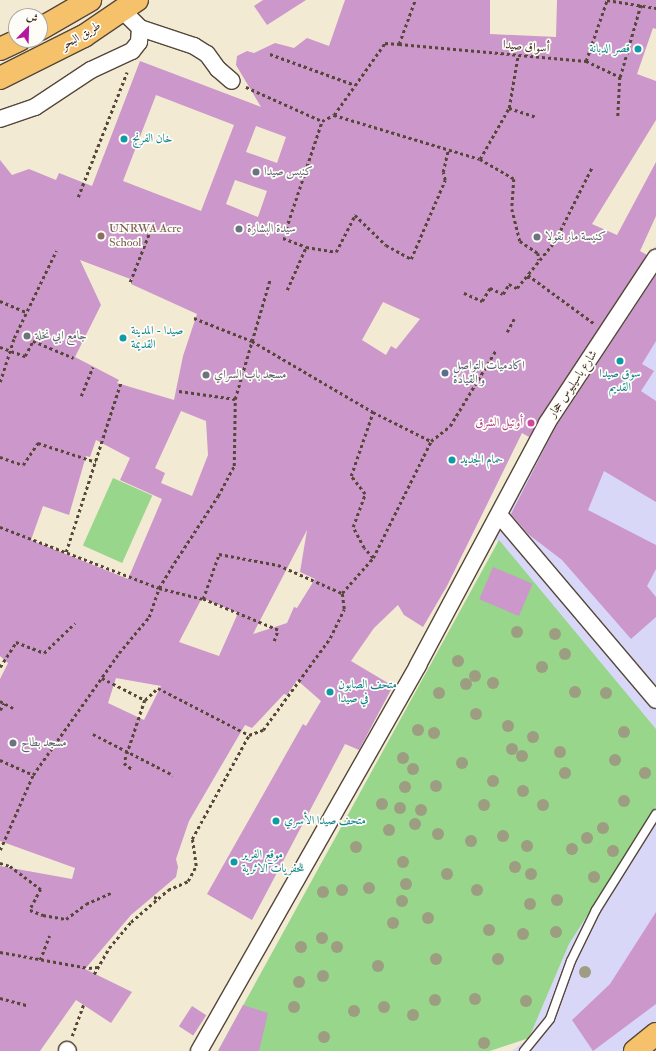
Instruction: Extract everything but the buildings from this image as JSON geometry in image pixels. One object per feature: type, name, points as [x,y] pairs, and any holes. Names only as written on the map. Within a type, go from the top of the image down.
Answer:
[{"type":"main road","points":[[48,24],[90,0]]},
{"type":"main road","name":"طريق البحر","points":[[0,78],[84,36],[129,5]]},
{"type":"main road","points":[[635,1051],[656,1034]]},
{"type":"street","points":[[0,119],[35,107],[91,70],[119,59],[136,48],[140,37],[140,28],[129,5]]},
{"type":"street","points":[[140,28],[194,46],[207,54],[218,69],[232,81]]},
{"type":"street","name":"شارع باسيليوس حجار","points":[[199,1051],[247,963],[319,842],[500,516],[547,423],[608,334],[656,258]]},
{"type":"street","points":[[500,516],[656,700]]},
{"type":"lane","points":[[524,1051],[550,1019],[571,961],[596,910],[656,814]]},
{"type":"path","points":[[399,44],[415,0]]},
{"type":"path","points":[[586,61],[607,0],[641,4],[656,8]]},
{"type":"path","points":[[618,117],[620,76],[641,4]]},
{"type":"path","name":"أسواق صيدا","points":[[355,85],[385,43],[586,61],[620,76]]},
{"type":"path","points":[[78,197],[136,48]]},
{"type":"path","points":[[232,81],[322,120],[334,115],[355,85],[270,54]]},
{"type":"path","points":[[480,159],[508,108],[518,55]]},
{"type":"path","points":[[508,108],[537,117]]},
{"type":"path","points":[[334,115],[448,151],[480,159],[514,178],[512,209],[520,240],[538,253],[539,260]]},
{"type":"path","points":[[286,229],[322,120]]},
{"type":"path","points":[[283,238],[306,247],[336,252],[355,215],[386,245],[411,259],[445,180],[443,172],[448,151]]},
{"type":"path","points":[[464,293],[482,301],[490,288],[503,294],[509,284],[517,288],[522,279],[528,275],[555,241],[592,167]]},
{"type":"path","points":[[130,282],[154,221]]},
{"type":"path","points":[[288,290],[306,247]]},
{"type":"path","points":[[0,382],[10,351],[26,312],[56,251]]},
{"type":"path","points":[[528,275],[608,334]]},
{"type":"path","points":[[528,275],[528,281]]},
{"type":"path","points":[[0,850],[1,843],[33,775],[102,678],[148,617],[159,588],[234,466],[235,399],[270,279]]},
{"type":"path","points":[[0,301],[26,312]]},
{"type":"path","points":[[194,318],[252,341],[373,412],[431,442]]},
{"type":"path","points":[[507,332],[514,319]]},
{"type":"path","points":[[0,347],[25,356],[33,341],[74,358]]},
{"type":"path","points":[[94,974],[97,967],[131,922],[160,899],[168,890],[188,881],[196,866],[192,839],[249,735],[263,730],[330,638],[344,609],[342,593],[373,558],[431,442],[450,426],[484,374],[496,350]]},
{"type":"path","points":[[81,396],[93,367]]},
{"type":"path","points":[[66,552],[121,382]]},
{"type":"path","points":[[179,391],[235,399]]},
{"type":"path","points":[[373,412],[351,476],[365,494],[353,527],[364,548],[373,558]]},
{"type":"path","points":[[0,457],[23,465],[38,443],[96,462]]},
{"type":"path","points":[[0,527],[159,588],[203,600],[278,630],[274,641]]},
{"type":"path","points":[[203,600],[219,554],[278,565],[342,593]]},
{"type":"path","points":[[0,665],[16,642],[44,653],[75,623]]},
{"type":"path","points":[[102,678],[145,700]]},
{"type":"path","points":[[132,769],[124,763],[145,700],[158,688],[249,735]]},
{"type":"path","points":[[0,701],[13,708]]},
{"type":"path","points":[[0,710],[4,703]]},
{"type":"path","points":[[93,734],[173,775]]},
{"type":"path","points":[[0,760],[33,775]]},
{"type":"path","points":[[0,863],[10,866],[41,889],[30,910],[43,915],[66,919],[86,904],[111,893]]},
{"type":"path","points":[[154,897],[160,899]]},
{"type":"path","points":[[40,960],[50,936]]},
{"type":"path","points":[[0,952],[40,960],[97,967]]},
{"type":"path","points":[[0,998],[28,1005]]},
{"type":"path","points":[[67,1050],[83,1005]]},
{"type":"shaded area","points":[[656,245],[656,729],[488,530]]},
{"type":"shaded area","points":[[656,807],[656,1051],[512,1051],[529,1038],[569,944]]},
{"type":"green space","points":[[113,478],[152,495],[122,563],[83,546]]},
{"type":"green space","points":[[499,540],[656,729],[656,807],[569,944],[529,1038],[490,1051],[218,1051]]},
{"type":"place","name":"قصر الدبانة","points":[[638,49]]},
{"type":"place","name":"خان الفرنج","points":[[124,139]]},
{"type":"place","name":"كنيس صيدا","points":[[256,172]]},
{"type":"place","name":"سيدة البشارة","points":[[239,229]]},
{"type":"place","name":"UNRWA Acre School","points":[[101,236]]},
{"type":"place","name":"كنيسة مار نقولا","points":[[537,237]]},
{"type":"place","name":"جامع ابي نخلة","points":[[27,336]]},
{"type":"place","name":"صيدا - المدينة القديمة","points":[[123,338]]},
{"type":"place","name":"سوق صيدا القديم","points":[[620,361]]},
{"type":"place","name":"اكادميات التواصل و القيادة","points":[[445,373]]},
{"type":"place","name":"مسجد باب السراي","points":[[206,375]]},
{"type":"place","name":"أوتيل الشرق","points":[[531,423]]},
{"type":"place","name":"حمام الجديد","points":[[452,460]]},
{"type":"place","name":"متحف الصابون في صيدا","points":[[330,692]]},
{"type":"place","name":"مسجد بطاح","points":[[13,743]]},
{"type":"place","name":"متحف صيدا الأسري","points":[[276,821]]},
{"type":"place","name":"موقع الفرير للحفريات الاثرية","points":[[234,862]]}]
